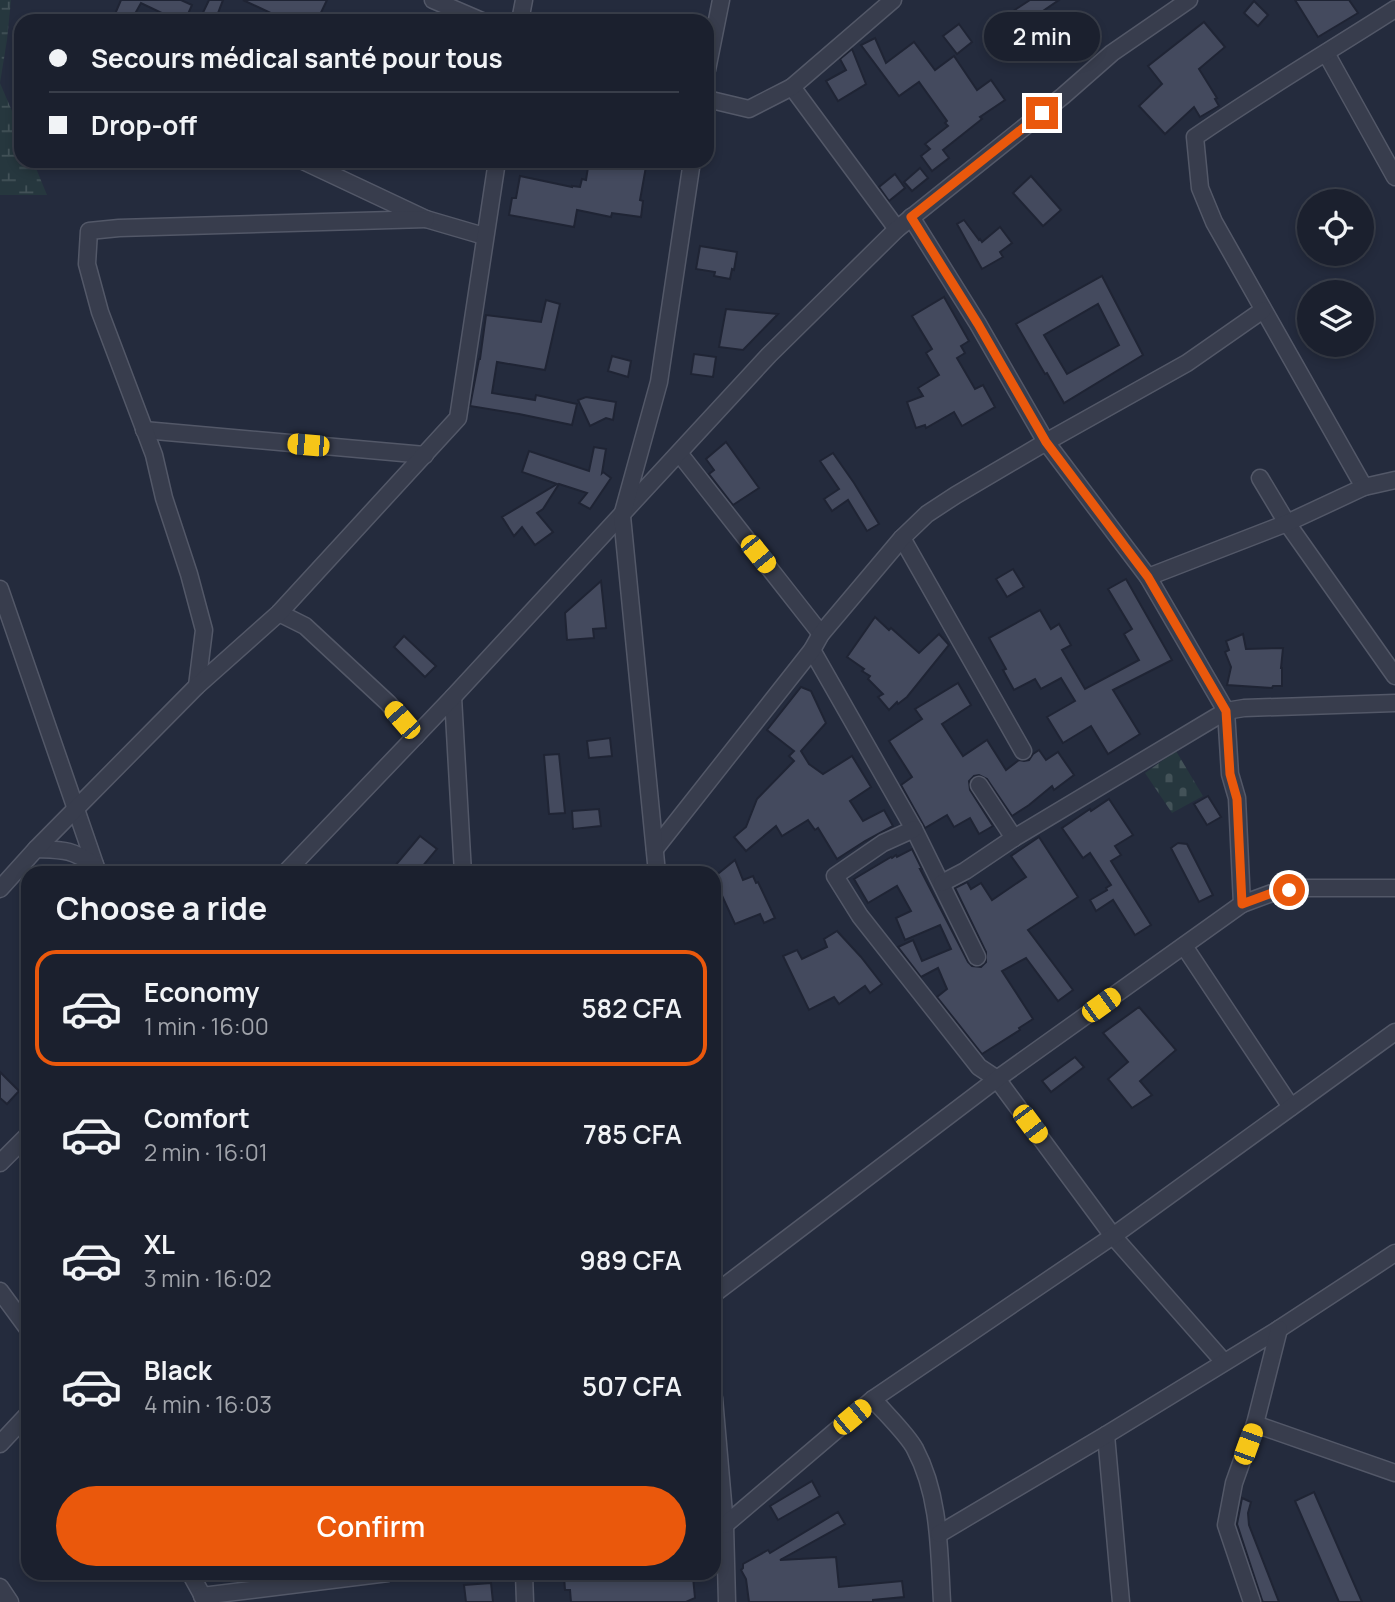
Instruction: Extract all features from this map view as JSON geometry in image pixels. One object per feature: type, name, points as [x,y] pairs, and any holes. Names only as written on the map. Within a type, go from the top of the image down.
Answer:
[{"type":"street","points":[[433,0],[466,14]]},
{"type":"street","points":[[714,35],[721,0]]},
{"type":"street","points":[[714,101],[750,109],[792,87],[893,0]]},
{"type":"street","points":[[292,866],[453,697],[769,355],[897,229],[1112,54],[1189,0]]},
{"type":"street","points":[[1364,487],[1214,222],[1200,188],[1195,137],[1247,101],[1395,9]]},
{"type":"street","points":[[1326,54],[1395,177]]},
{"type":"street","points":[[792,87],[897,229]]},
{"type":"street","points":[[318,168],[426,219],[484,236]]},
{"type":"street","points":[[0,889],[197,686],[279,613],[458,418],[496,168]]},
{"type":"street","points":[[656,866],[622,516],[659,382],[691,168]]},
{"type":"street","points":[[911,217],[978,324],[1046,442],[1148,577],[1226,711],[1230,774],[1237,799],[1242,904]]},
{"type":"street","points":[[197,686],[204,630],[164,498],[154,455],[100,312],[87,264],[89,231],[426,219]]},
{"type":"street","points":[[655,849],[812,650],[821,634],[902,538],[927,514],[1046,442],[1187,363],[1263,310]]},
{"type":"street","points":[[144,430],[425,455]]},
{"type":"street","points":[[678,453],[821,634]]},
{"type":"street","points":[[1261,478],[1287,523],[1395,676]]},
{"type":"street","points":[[1148,577],[1287,523],[1364,487],[1395,480]]},
{"type":"street","points":[[902,538],[1023,751]]},
{"type":"street","points":[[0,589],[96,866]]},
{"type":"street","points":[[279,613],[304,626],[388,703],[416,736]]},
{"type":"street","points":[[812,650],[914,829],[977,957]]},
{"type":"street","points":[[453,697],[463,866]]},
{"type":"street","points":[[942,883],[1226,711],[1244,708],[1395,703]]},
{"type":"street","points":[[979,785],[1014,838]]},
{"type":"street","points":[[914,829],[883,843],[835,876],[860,916],[978,1067],[997,1079],[1113,1236],[1224,1362]]},
{"type":"street","points":[[36,849],[66,850],[78,854],[93,866]]},
{"type":"street","points":[[721,1289],[997,1079],[1242,904],[1272,893],[1306,888],[1395,888]]},
{"type":"street","points":[[1184,946],[1291,1107]]},
{"type":"street","points":[[725,1525],[873,1399],[1113,1236],[1395,1032]]},
{"type":"street","points":[[0,1163],[21,1142]]},
{"type":"street","points":[[939,1534],[1279,1329],[1395,1253]]},
{"type":"street","points":[[0,1291],[21,1320]]},
{"type":"street","points":[[1252,1602],[1226,1525],[1234,1483],[1255,1424],[1279,1329]]},
{"type":"street","points":[[873,1399],[914,1446],[929,1482],[939,1534],[942,1602]]},
{"type":"street","points":[[0,1444],[21,1422]]},
{"type":"street","points":[[1255,1424],[1395,1474]]},
{"type":"street","points":[[1106,1435],[1121,1602]]},
{"type":"street","points":[[721,1479],[727,1602]]},
{"type":"street","points":[[194,1580],[204,1599],[321,1580]]},
{"type":"street","points":[[524,1580],[525,1602]]},
{"type":"street","points":[[0,1587],[10,1602]]},
{"type":"green space","points":[[0,0],[11,0],[0,83]]},
{"type":"green space","points":[[0,83],[14,116],[14,168],[36,168],[47,195],[0,195]]},
{"type":"green space","points":[[1176,751],[1203,796],[1172,813],[1145,773]]},
{"type":"building","points":[[121,0],[181,0],[192,5],[188,14],[164,14],[141,3],[135,14],[115,14]]},
{"type":"building","points":[[209,0],[223,0],[218,14],[202,14]]},
{"type":"building","points":[[243,0],[327,0],[320,14],[273,14]]},
{"type":"building","points":[[1030,0],[1059,0],[1040,13],[1049,27],[1026,43],[1007,15]]},
{"type":"building","points":[[1295,0],[1349,0],[1358,13],[1318,37]]},
{"type":"building","points":[[1254,1],[1268,15],[1258,26],[1244,13]]},
{"type":"building","points":[[1204,22],[1225,47],[1199,69],[1219,106],[1200,117],[1194,107],[1165,134],[1139,106],[1162,84],[1148,66]]},
{"type":"building","points":[[959,24],[972,42],[957,54],[943,36]]},
{"type":"building","points":[[875,38],[886,63],[914,42],[935,70],[954,56],[977,90],[991,80],[1005,100],[980,117],[982,119],[943,150],[949,158],[932,171],[921,156],[930,149],[925,144],[948,126],[945,123],[947,121],[919,82],[899,96],[861,45]]},
{"type":"building","points":[[852,49],[866,84],[838,101],[826,81],[846,70],[840,59]]},
{"type":"building","points":[[588,168],[646,168],[640,200],[643,201],[641,217],[612,213],[611,217],[577,210],[574,227],[509,215],[512,198],[516,198],[520,176],[572,187],[580,187],[582,179],[586,180]]},
{"type":"building","points":[[920,168],[928,178],[912,191],[904,182]]},
{"type":"building","points":[[895,174],[905,188],[889,201],[879,187]]},
{"type":"building","points":[[1031,176],[1061,210],[1043,226],[1013,193]]},
{"type":"building","points":[[964,220],[982,242],[1000,227],[1012,243],[1000,252],[1003,257],[982,269],[957,224]]},
{"type":"building","points":[[700,246],[737,252],[730,279],[714,276],[715,272],[696,269]]},
{"type":"building","points":[[1102,276],[1143,355],[1064,403],[1016,324]],"holes":[[[1098,304],[1119,345],[1067,374],[1044,335]]]},
{"type":"building","points":[[944,297],[969,341],[961,346],[965,353],[957,358],[975,389],[983,385],[995,407],[962,426],[954,412],[926,428],[925,425],[916,428],[907,402],[923,396],[918,388],[939,375],[926,353],[932,349],[912,316]]},
{"type":"building","points":[[546,300],[560,304],[545,370],[497,362],[492,393],[535,400],[536,395],[577,404],[572,425],[470,406],[486,315],[541,322]]},
{"type":"building","points":[[726,309],[778,314],[743,350],[719,347]]},
{"type":"building","points":[[694,354],[716,357],[713,377],[691,374]]},
{"type":"building","points":[[612,356],[631,361],[628,377],[608,371]]},
{"type":"building","points":[[586,397],[616,402],[613,420],[606,418],[590,426],[578,400]]},
{"type":"building","points":[[726,442],[759,488],[733,505],[709,474],[714,470],[706,459]]},
{"type":"building","points":[[594,447],[606,449],[602,473],[611,478],[590,509],[579,503],[587,493],[559,484],[543,509],[537,513],[553,532],[535,545],[522,527],[514,536],[502,517],[557,484],[522,472],[529,451],[589,471]]},
{"type":"building","points":[[833,453],[879,524],[867,531],[848,500],[832,511],[824,499],[839,489],[820,461]]},
{"type":"building","points":[[1013,569],[1024,587],[1007,597],[996,579]]},
{"type":"building","points":[[1126,579],[1172,660],[1113,690],[1140,734],[1108,754],[1091,726],[1063,743],[1047,717],[1075,701],[1061,678],[1041,689],[1035,679],[1014,690],[989,638],[1040,610],[1051,629],[1059,624],[1071,645],[1062,650],[1085,689],[1139,660],[1124,634],[1132,629],[1108,589]]},
{"type":"building","points":[[601,581],[606,628],[593,629],[594,638],[567,640],[565,613]]},
{"type":"building","points":[[875,617],[919,653],[939,634],[949,645],[907,697],[889,710],[878,697],[883,694],[868,679],[870,676],[847,657]]},
{"type":"building","points":[[1243,634],[1246,649],[1283,648],[1282,686],[1272,688],[1227,685],[1231,667],[1225,652],[1229,650],[1226,641]]},
{"type":"building","points":[[404,636],[436,666],[425,677],[394,647]]},
{"type":"building","points":[[958,683],[971,705],[942,724],[963,756],[987,740],[1006,770],[1019,760],[1029,760],[1039,750],[1046,760],[1058,752],[1074,775],[1054,790],[1052,786],[1012,816],[987,779],[974,776],[969,781],[970,790],[993,826],[979,834],[970,818],[954,827],[947,815],[925,828],[901,785],[912,777],[889,741],[922,719],[915,709]]},
{"type":"building","points":[[801,687],[811,691],[826,723],[801,751],[809,764],[823,774],[852,756],[871,787],[850,801],[863,821],[884,810],[893,826],[837,859],[818,828],[815,830],[808,820],[782,836],[776,826],[746,851],[734,837],[746,827],[757,799],[794,761],[789,756],[794,751],[767,730]]},
{"type":"building","points":[[610,738],[612,756],[589,758],[587,741]]},
{"type":"building","points":[[559,754],[565,813],[549,814],[544,755]]},
{"type":"building","points":[[1208,796],[1221,817],[1207,825],[1194,804]]},
{"type":"building","points":[[1109,799],[1133,835],[1115,846],[1121,855],[1111,861],[1151,925],[1135,935],[1113,900],[1096,911],[1090,900],[1111,885],[1090,853],[1083,858],[1062,828]]},
{"type":"building","points":[[599,809],[601,826],[573,829],[572,811]]},
{"type":"building","points":[[420,836],[437,849],[423,866],[395,866]]},
{"type":"building","points":[[1039,837],[1078,897],[1028,930],[1073,990],[1058,1001],[1026,958],[1002,971],[1033,1019],[982,1054],[937,997],[947,989],[938,968],[921,977],[898,947],[913,940],[922,961],[951,949],[940,925],[905,940],[896,918],[911,911],[897,886],[868,903],[854,879],[891,857],[897,857],[912,849],[968,962],[972,966],[981,967],[986,962],[986,952],[955,888],[967,882],[971,889],[981,883],[992,900],[1026,877],[1011,856]]},
{"type":"building","points":[[1178,843],[1187,844],[1213,895],[1199,902],[1171,848]]},
{"type":"building","points":[[735,860],[743,880],[753,876],[756,883],[758,882],[775,918],[764,923],[760,914],[735,924],[721,893],[721,871]]},
{"type":"building","points":[[837,931],[882,984],[870,993],[865,986],[839,1004],[834,997],[809,1010],[783,956],[797,950],[802,959],[827,947],[824,939]]},
{"type":"building","points":[[1139,1007],[1176,1050],[1140,1081],[1152,1095],[1132,1108],[1108,1079],[1128,1062],[1103,1033]]},
{"type":"building","points":[[1075,1057],[1084,1067],[1051,1092],[1042,1081]]},
{"type":"building","points":[[0,1072],[19,1091],[7,1104],[0,1098]]},
{"type":"building","points":[[812,1481],[820,1496],[778,1520],[770,1506]]},
{"type":"building","points":[[1314,1492],[1362,1602],[1339,1602],[1295,1501]]},
{"type":"building","points":[[1242,1498],[1251,1502],[1249,1525],[1279,1602],[1262,1600],[1237,1524]]},
{"type":"building","points":[[838,1512],[845,1524],[780,1560],[836,1557],[839,1587],[902,1581],[904,1597],[873,1602],[749,1602],[746,1579],[741,1570],[743,1564],[768,1550],[770,1553]]},
{"type":"building","points":[[564,1580],[693,1580],[695,1598],[686,1602],[571,1602],[570,1590],[565,1590]]},
{"type":"building","points":[[491,1583],[493,1602],[466,1602],[464,1585]]},
{"type":"route","points":[[1042,113],[911,217],[978,324],[1046,442],[1148,577],[1226,711],[1230,774],[1237,799],[1242,904],[1289,890]]}]
